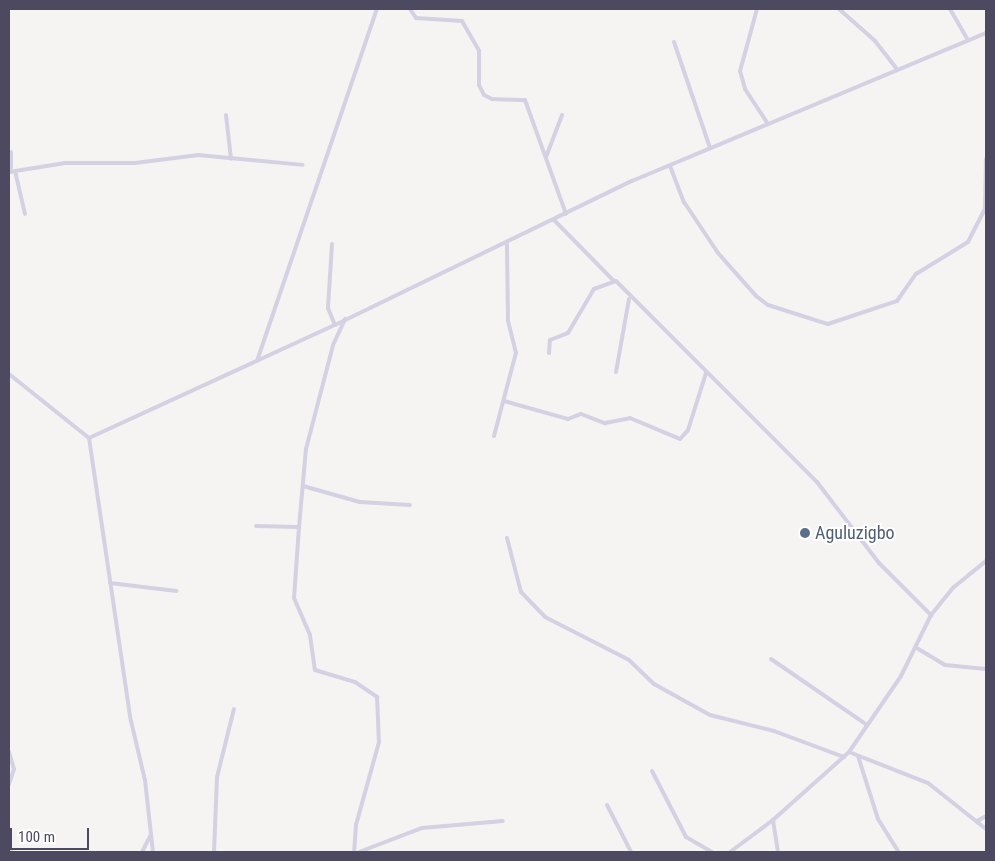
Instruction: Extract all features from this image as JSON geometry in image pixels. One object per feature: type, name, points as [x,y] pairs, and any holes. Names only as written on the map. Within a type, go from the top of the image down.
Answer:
[{"type":"street","points":[[256,361],[377,9]]},
{"type":"street","points":[[410,9],[416,18],[462,21],[467,25],[479,51],[479,85],[484,95],[492,100],[525,100],[566,214]]},
{"type":"street","points":[[757,9],[741,81],[768,124]]},
{"type":"street","points":[[839,9],[875,41],[896,68]]},
{"type":"street","points":[[950,9],[967,39]]},
{"type":"street","points":[[89,438],[335,325],[345,318],[507,244],[566,214],[670,166],[896,68],[986,33]]},
{"type":"street","points":[[674,42],[710,148]]},
{"type":"street","points":[[226,115],[232,159]]},
{"type":"street","points":[[545,158],[562,115]]},
{"type":"street","points":[[11,152],[12,172],[26,214]]},
{"type":"street","points":[[12,172],[198,156],[303,165]]},
{"type":"street","points":[[670,166],[684,202],[718,253],[756,296],[768,305],[828,324],[897,301],[916,274],[968,242],[985,209],[986,159]]},
{"type":"street","points":[[554,220],[614,281],[629,299],[817,482],[879,563],[931,615]]},
{"type":"street","points":[[332,244],[328,308],[335,325]]},
{"type":"street","points":[[494,436],[516,353],[508,320],[507,244]]},
{"type":"street","points":[[549,352],[550,340],[568,333],[594,289],[614,281]]},
{"type":"street","points":[[616,372],[629,299]]},
{"type":"street","points":[[345,318],[333,345],[328,376],[313,418],[298,527],[294,598],[310,634],[315,670],[355,682],[374,695],[379,704],[379,742],[354,852]]},
{"type":"street","points":[[504,401],[568,419],[581,414],[604,424],[630,418],[680,438],[688,430],[706,373]]},
{"type":"street","points":[[9,374],[89,438],[153,852]]},
{"type":"street","points":[[303,486],[369,504],[410,505]]},
{"type":"street","points":[[256,526],[298,527]]},
{"type":"street","points":[[507,538],[521,592],[545,617],[628,660],[654,684],[710,715],[774,731],[844,756]]},
{"type":"street","points":[[730,852],[773,820],[848,752],[915,647],[931,615],[954,588],[986,561]]},
{"type":"street","points":[[110,583],[177,591]]},
{"type":"street","points":[[915,647],[945,665],[986,669]]},
{"type":"street","points":[[771,659],[867,725]]},
{"type":"street","points":[[214,852],[216,777],[234,710]]},
{"type":"street","points":[[9,752],[14,768],[9,784]]},
{"type":"street","points":[[848,752],[928,783],[986,829]]},
{"type":"street","points":[[858,756],[878,819],[899,852]]},
{"type":"street","points":[[652,772],[686,836],[712,852]]},
{"type":"street","points":[[607,805],[631,852]]},
{"type":"street","points":[[977,821],[986,816]]},
{"type":"street","points":[[773,820],[778,852]]},
{"type":"street","points":[[359,852],[422,828],[503,821]]},
{"type":"street","points":[[142,852],[151,834]]},
{"type":"place","name":"Aguluzigbo","points":[[805,533]]}]
